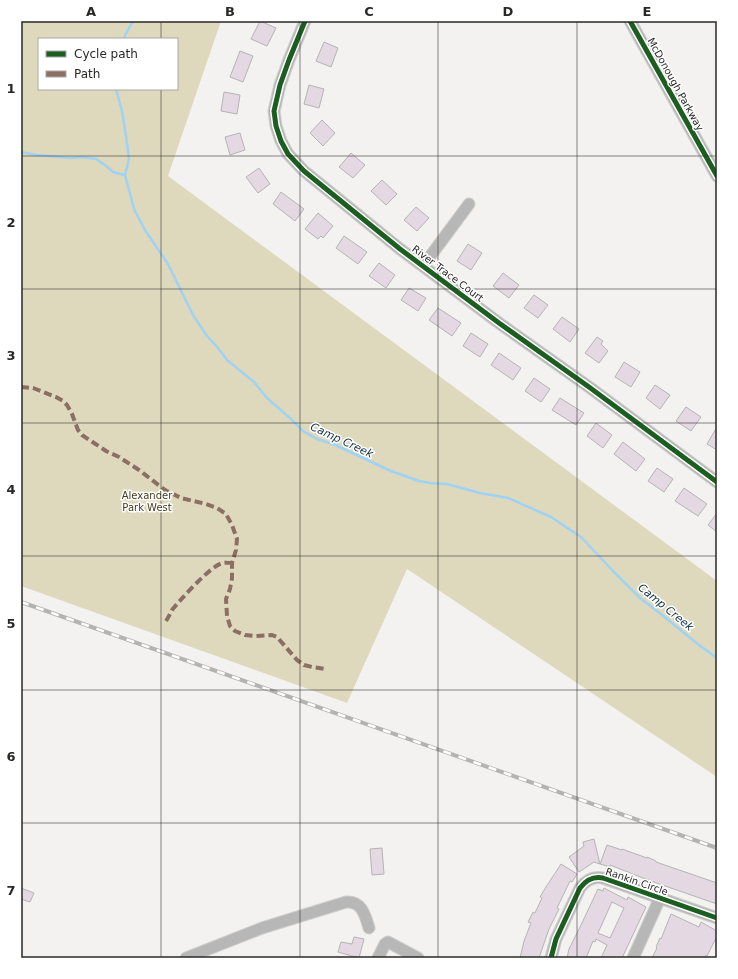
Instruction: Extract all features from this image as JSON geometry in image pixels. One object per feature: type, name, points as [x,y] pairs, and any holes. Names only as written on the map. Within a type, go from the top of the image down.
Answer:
[{"type":"street","name":"River Trace Court","points":[[305,21],[280,85],[274,111],[276,126],[281,141],[288,154],[304,171],[400,249],[717,482]]},
{"type":"street","name":"McDonough Parkway","points":[[630,21],[717,176]]},
{"type":"street","points":[[423,266],[469,204]]},
{"type":"street","name":"Rankin Circle","points":[[551,958],[556,939],[580,888],[585,882],[593,878],[603,878],[717,918]]},
{"type":"street","points":[[633,958],[660,898]]},
{"type":"street","points":[[186,958],[262,928],[346,902],[353,903],[361,908],[365,914],[368,928]]},
{"type":"street","points":[[378,958],[385,944],[388,942],[418,958]]},
{"type":"green space","name":"Alexander Park West","points":[[21,21],[221,21],[168,176],[717,581],[717,777],[407,569],[347,703],[21,586]]},
{"type":"building","points":[[260,21],[276,28],[267,46],[251,39]]},
{"type":"building","points":[[324,42],[338,48],[331,67],[316,61]]},
{"type":"building","points":[[240,51],[253,56],[243,82],[230,77]]},
{"type":"building","points":[[309,85],[324,89],[319,108],[304,104]]},
{"type":"building","points":[[224,92],[240,95],[237,114],[221,111]]},
{"type":"building","points":[[322,120],[335,133],[323,146],[310,133]]},
{"type":"building","points":[[240,133],[245,150],[230,155],[225,137]]},
{"type":"building","points":[[351,153],[365,165],[353,178],[339,167]]},
{"type":"building","points":[[259,168],[270,184],[258,193],[246,177]]},
{"type":"building","points":[[382,180],[397,194],[386,205],[371,191]]},
{"type":"building","points":[[281,192],[304,209],[295,221],[273,204]]},
{"type":"building","points":[[416,207],[429,218],[417,231],[404,220]]},
{"type":"building","points":[[318,213],[333,226],[323,238],[321,236],[318,239],[305,229]]},
{"type":"building","points":[[344,236],[367,252],[358,264],[336,248]]},
{"type":"building","points":[[468,244],[482,253],[471,270],[457,261]]},
{"type":"building","points":[[379,263],[395,275],[386,288],[369,276]]},
{"type":"building","points":[[503,273],[519,285],[509,298],[493,286]]},
{"type":"building","points":[[409,288],[426,298],[418,311],[401,300]]},
{"type":"building","points":[[534,295],[548,305],[538,318],[524,308]]},
{"type":"building","points":[[438,308],[461,323],[452,336],[429,320]]},
{"type":"building","points":[[562,317],[579,329],[570,342],[553,329]]},
{"type":"building","points":[[471,333],[488,344],[480,357],[463,346]]},
{"type":"building","points":[[597,337],[603,341],[601,344],[608,351],[599,363],[585,353]]},
{"type":"building","points":[[499,353],[521,368],[513,380],[491,365]]},
{"type":"building","points":[[624,362],[640,372],[631,387],[615,377]]},
{"type":"building","points":[[534,378],[550,389],[541,402],[525,391]]},
{"type":"building","points":[[655,385],[670,395],[660,409],[646,398]]},
{"type":"building","points":[[560,398],[584,413],[576,425],[552,410]]},
{"type":"building","points":[[686,407],[701,417],[691,431],[676,421]]},
{"type":"building","points":[[596,423],[612,435],[603,448],[587,436]]},
{"type":"building","points":[[717,427],[717,450],[707,444]]},
{"type":"building","points":[[623,442],[645,459],[636,471],[614,454]]},
{"type":"building","points":[[657,468],[673,479],[664,492],[648,481]]},
{"type":"building","points":[[684,488],[707,504],[698,516],[675,501]]},
{"type":"building","points":[[717,513],[717,532],[708,525]]},
{"type":"building","points":[[594,839],[600,864],[594,862],[579,872],[569,857],[584,846],[583,842]]},
{"type":"building","points":[[607,845],[647,857],[656,862],[717,883],[717,904],[610,865],[610,867],[600,864]]},
{"type":"building","points":[[382,848],[384,874],[372,875],[370,849]]},
{"type":"building","points":[[561,864],[577,874],[572,882],[570,881],[557,908],[559,909],[549,929],[539,958],[520,958],[524,941],[531,923],[528,922],[533,912],[535,913],[542,898],[540,897]]},
{"type":"building","points":[[21,888],[34,893],[30,902],[21,899]]},
{"type":"building","points":[[604,888],[627,900],[628,897],[646,907],[622,958],[601,958],[607,945],[596,939],[595,942],[593,941],[586,958],[567,958],[569,949],[598,889],[603,891]],"holes":[[[612,902],[624,908],[610,938],[598,933]]]},
{"type":"building","points":[[671,914],[699,927],[701,922],[717,931],[717,936],[707,956],[706,955],[704,958],[652,958]]},
{"type":"building","points":[[354,937],[364,939],[359,958],[338,952],[341,942],[352,944]]},
{"type":"waterway","name":"Camp Creek","points":[[124,38],[133,21]]},
{"type":"waterway","name":"Camp Creek","points":[[116,90],[122,111],[129,159],[125,175],[134,209],[145,230],[168,264],[193,315],[207,336],[227,360],[254,382],[267,398],[303,431],[317,439],[333,444],[391,471],[419,481],[447,484],[480,493],[508,498],[551,517],[581,537],[640,598],[717,658]]},
{"type":"waterway","points":[[21,152],[37,155],[96,159],[113,172],[125,175]]},
{"type":"railway","points":[[21,602],[717,848]]},
{"type":"marked path","points":[[21,387],[33,388],[63,401],[67,405],[78,430],[82,435],[139,470],[165,490],[181,498],[217,508],[226,514],[237,539],[236,550],[232,563],[230,589],[226,599],[227,616],[230,626],[235,631],[245,635],[272,635],[277,637],[297,660],[304,665],[325,669]]},
{"type":"marked path","points":[[166,621],[176,605],[209,571],[222,563],[232,563]]},
{"type":"cycle path","points":[[305,21],[280,85],[274,111],[276,126],[281,141],[288,154],[304,171],[400,249],[717,482]]},
{"type":"cycle path","points":[[630,21],[717,176]]},
{"type":"cycle path","points":[[551,958],[556,939],[580,888],[587,881],[593,878],[603,878],[717,918]]}]
